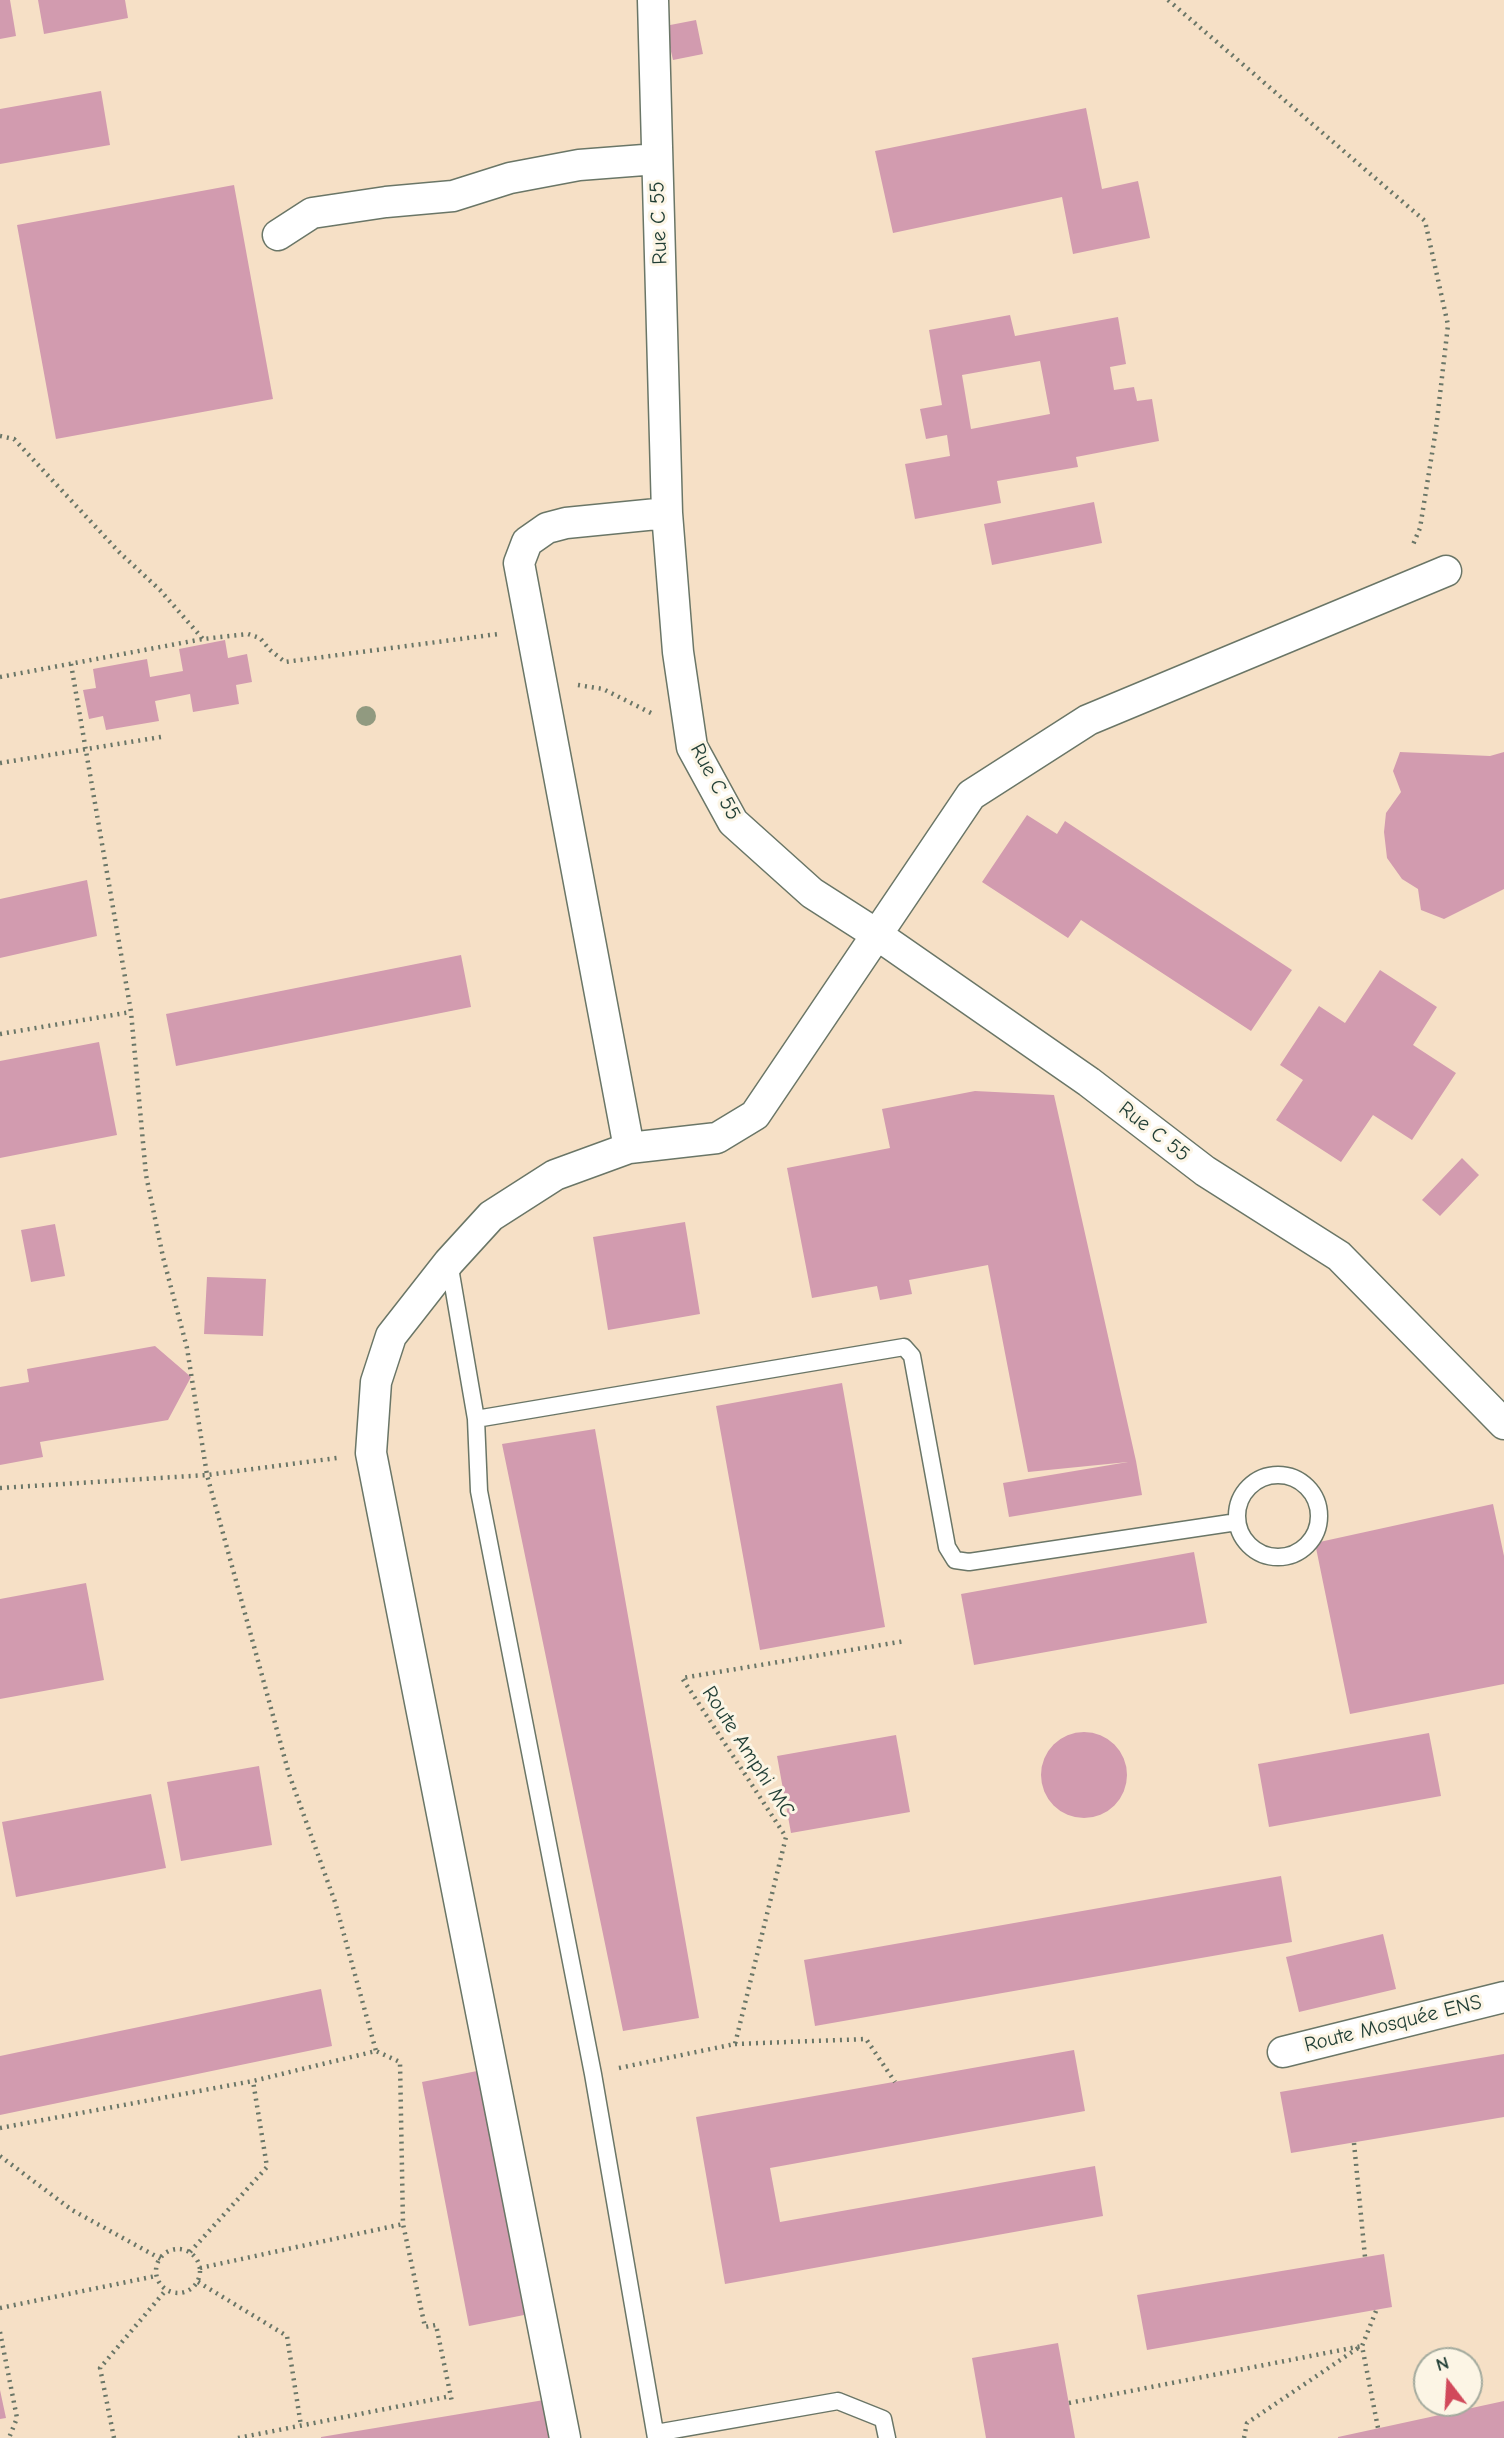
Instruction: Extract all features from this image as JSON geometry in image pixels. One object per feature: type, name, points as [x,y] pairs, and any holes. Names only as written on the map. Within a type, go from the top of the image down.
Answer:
[{"type":"street","name":"Rue C 55","points":[[653,0],[667,513],[678,652],[692,747],[733,822],[812,893],[876,934],[1089,1082],[1205,1171],[1339,1256],[1504,1424]]},
{"type":"street","points":[[278,235],[312,214],[386,202],[453,196],[510,178],[579,165],[657,159]]},
{"type":"street","points":[[628,1148],[519,562],[527,542],[547,528],[566,523],[667,513]]},
{"type":"street","points":[[565,2438],[372,1453],[376,1382],[391,1336],[449,1262],[491,1216],[555,1175],[628,1148],[717,1138],[755,1115],[971,795],[1088,720],[1446,570]]},
{"type":"street","name":"Route Mosquée ENS","points":[[1283,2052],[1504,1997]]},
{"type":"lane","points":[[449,1262],[476,1419],[480,1491],[593,2074],[656,2436],[838,2400],[883,2419],[887,2438]]},
{"type":"lane","points":[[476,1419],[891,1347],[904,1347],[912,1356],[947,1547],[955,1560],[969,1562],[1237,1522]]},
{"type":"lane","points":[[1271,1475],[1288,1475],[1303,1482],[1314,1493],[1320,1508],[1319,1525],[1313,1539],[1301,1551],[1286,1557],[1269,1557],[1254,1550],[1243,1538],[1237,1522],[1237,1507],[1244,1492],[1256,1481],[1271,1475]]},
{"type":"path","points":[[1168,0],[1425,221],[1448,325],[1436,429],[1419,528],[1393,593]]},
{"type":"path","points":[[0,436],[14,439],[120,553],[160,590],[203,639]]},
{"type":"path","points":[[0,677],[203,639],[248,634],[260,638],[285,662],[532,629]]},
{"type":"path","points":[[71,664],[88,750],[131,1012],[146,1175],[163,1257],[187,1348],[207,1475],[289,1773],[335,1902],[376,2051]]},
{"type":"path","points":[[541,679],[603,689],[658,718],[692,747]]},
{"type":"path","points":[[0,763],[161,737]]},
{"type":"path","points":[[0,1034],[131,1012]]},
{"type":"path","points":[[0,1488],[207,1475],[372,1453]]},
{"type":"path","name":"Route Amphi MC","points":[[735,2044],[786,1837],[682,1678],[905,1641]]},
{"type":"path","points":[[593,2074],[735,2044],[866,2039],[895,2082]]},
{"type":"path","points":[[0,2128],[253,2081],[376,2051],[400,2062],[403,2224],[425,2327],[436,2326],[452,2399],[238,2438]]},
{"type":"path","points":[[190,2252],[267,2167],[253,2081]]},
{"type":"path","points":[[1354,2143],[1365,2257]]},
{"type":"path","points":[[0,2155],[72,2210],[161,2259]]},
{"type":"path","points":[[201,2268],[403,2224]]},
{"type":"path","points":[[172,2250],[190,2252],[198,2258],[201,2268],[198,2282],[182,2292],[166,2290],[156,2276],[156,2268],[164,2254],[172,2250]]},
{"type":"path","points":[[0,2308],[156,2276]]},
{"type":"path","points":[[198,2282],[287,2336],[301,2426]]},
{"type":"path","points":[[114,2438],[100,2368],[166,2290]]},
{"type":"path","points":[[1376,2311],[1362,2346],[1378,2428]]},
{"type":"path","points":[[0,2332],[17,2418],[9,2438]]},
{"type":"path","points":[[1069,2403],[1362,2346]]},
{"type":"path","points":[[1244,2438],[1247,2423],[1362,2346]]},
{"type":"building","points":[[0,0],[10,0],[16,36],[0,39]]},
{"type":"building","points":[[38,0],[125,0],[128,18],[44,34]]},
{"type":"building","points":[[696,20],[703,54],[673,60],[665,26]]},
{"type":"building","points":[[101,91],[110,145],[0,164],[0,109]]},
{"type":"building","points":[[1086,108],[1102,189],[1138,181],[1150,238],[1073,254],[1062,197],[893,233],[875,151]]},
{"type":"building","points":[[234,185],[273,399],[56,439],[17,225]]},
{"type":"building","points":[[1010,315],[1015,336],[1118,317],[1126,364],[1110,367],[1114,390],[1134,387],[1137,401],[1152,399],[1159,441],[1076,457],[1078,467],[997,481],[1001,503],[915,519],[905,464],[950,456],[947,435],[926,439],[920,409],[942,405],[929,330]],"holes":[[[1040,361],[1050,414],[971,429],[962,375]]]},
{"type":"building","points":[[1094,502],[1102,543],[992,565],[984,524]]},
{"type":"building","points":[[225,640],[228,658],[247,654],[252,682],[236,685],[239,704],[193,712],[190,694],[155,701],[159,721],[106,730],[103,716],[89,719],[83,690],[96,688],[93,669],[147,659],[150,677],[183,671],[179,649]]},
{"type":"building","points":[[1400,752],[1490,756],[1504,752],[1504,889],[1444,919],[1421,910],[1418,889],[1402,879],[1387,858],[1384,832],[1386,813],[1401,792],[1393,771]]},
{"type":"building","points":[[1027,815],[1057,834],[1065,821],[1292,970],[1251,1031],[1081,920],[1068,938],[982,882]]},
{"type":"building","points":[[87,880],[97,936],[0,958],[0,899]]},
{"type":"building","points":[[461,955],[471,1007],[176,1066],[166,1014]]},
{"type":"building","points":[[1380,970],[1437,1007],[1413,1045],[1456,1073],[1412,1140],[1373,1115],[1341,1162],[1276,1120],[1303,1080],[1280,1065],[1319,1006],[1345,1023]]},
{"type":"building","points":[[99,1042],[117,1135],[0,1158],[0,1061]]},
{"type":"building","points":[[975,1091],[1054,1095],[1142,1495],[1009,1517],[1003,1483],[1128,1462],[1028,1472],[988,1265],[909,1280],[912,1294],[880,1300],[877,1286],[812,1298],[787,1168],[890,1148],[882,1109]]},
{"type":"building","points":[[1462,1158],[1479,1175],[1440,1216],[1422,1200]]},
{"type":"building","points":[[685,1222],[700,1314],[608,1330],[593,1237]]},
{"type":"building","points":[[55,1224],[65,1276],[31,1282],[21,1230]]},
{"type":"building","points":[[207,1277],[266,1279],[263,1336],[204,1334]]},
{"type":"building","points":[[155,1346],[191,1377],[168,1420],[40,1442],[43,1457],[0,1465],[0,1387],[29,1382],[27,1369]]},
{"type":"building","points":[[842,1383],[885,1627],[760,1650],[716,1406]]},
{"type":"building","points":[[595,1429],[699,2018],[623,2031],[502,1444]]},
{"type":"building","points":[[1493,1504],[1504,1556],[1504,1684],[1350,1714],[1315,1543]]},
{"type":"building","points":[[1194,1552],[1207,1623],[974,1665],[961,1594]]},
{"type":"building","points":[[86,1583],[104,1680],[0,1699],[0,1599]]},
{"type":"building","points":[[1084,1732],[1101,1735],[1115,1744],[1124,1758],[1127,1775],[1124,1792],[1115,1806],[1101,1815],[1084,1818],[1067,1815],[1053,1806],[1044,1792],[1041,1775],[1044,1758],[1053,1744],[1067,1735]]},
{"type":"building","points":[[1429,1733],[1441,1796],[1269,1827],[1258,1764]]},
{"type":"building","points":[[896,1735],[910,1812],[791,1833],[777,1756]]},
{"type":"building","points":[[259,1766],[272,1845],[181,1861],[167,1782]]},
{"type":"building","points":[[151,1794],[166,1868],[16,1897],[2,1822]]},
{"type":"building","points":[[1281,1876],[1292,1942],[815,2026],[804,1960]]},
{"type":"building","points":[[1383,1934],[1396,1989],[1299,2012],[1286,1957]]},
{"type":"building","points":[[321,1989],[332,2046],[0,2115],[0,2056]]},
{"type":"building","points":[[1074,2050],[1085,2111],[770,2168],[780,2222],[1095,2166],[1103,2216],[725,2284],[696,2117]]},
{"type":"building","points":[[1504,2054],[1504,2117],[1291,2153],[1280,2092]]},
{"type":"building","points":[[482,2070],[529,2314],[469,2326],[422,2082]]},
{"type":"building","points":[[1384,2254],[1392,2307],[1147,2350],[1137,2295]]},
{"type":"building","points":[[1058,2343],[1075,2438],[986,2438],[972,2358]]},
{"type":"building","points":[[0,2390],[6,2418],[0,2419]]},
{"type":"building","points":[[544,2400],[551,2438],[321,2438],[321,2437]]},
{"type":"building","points":[[1504,2401],[1504,2438],[1338,2438],[1430,2417],[1483,2417],[1483,2406]]}]
